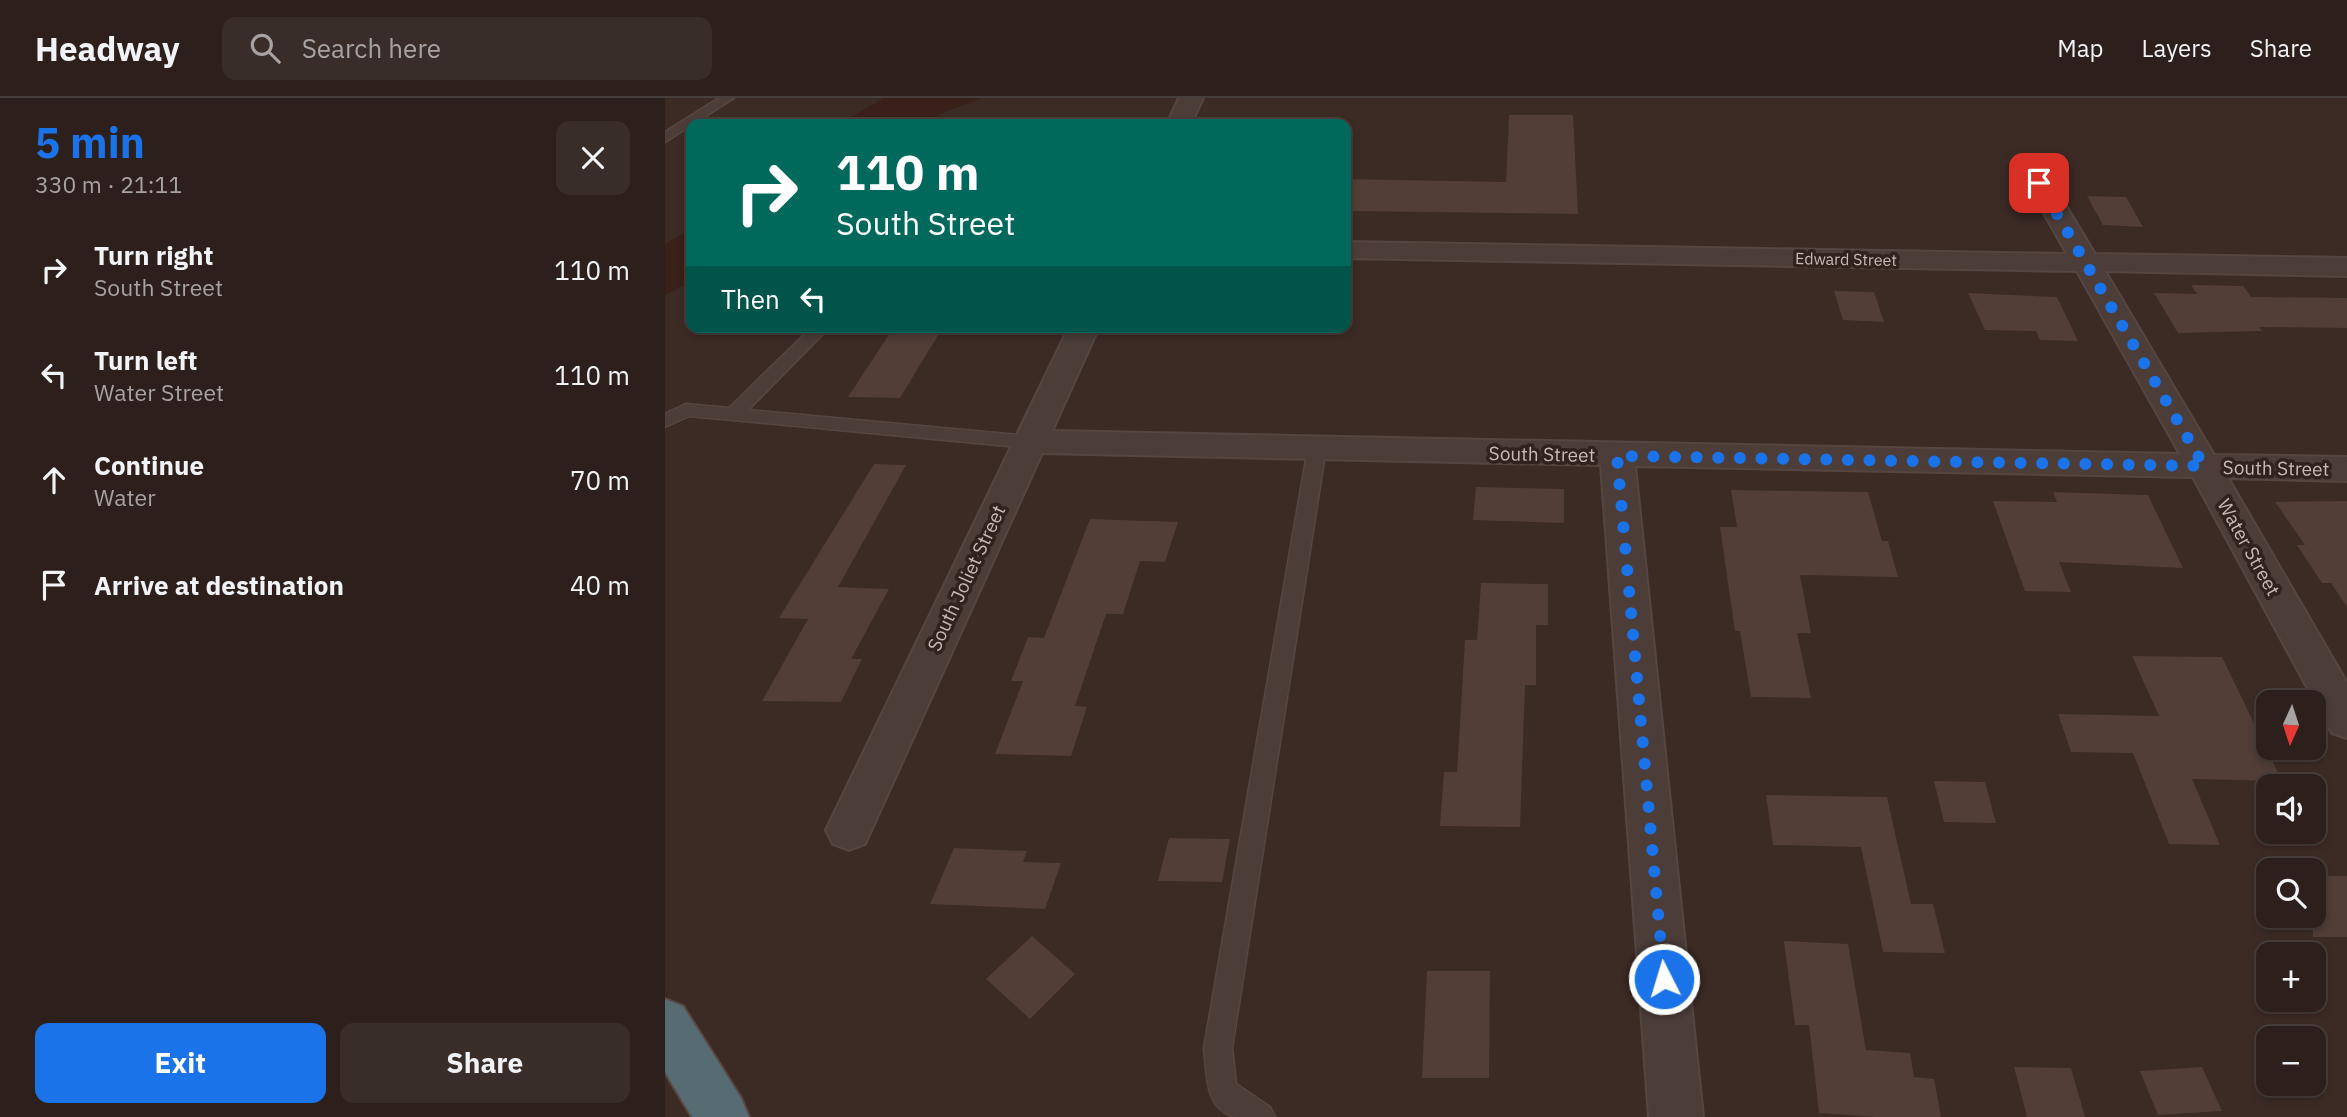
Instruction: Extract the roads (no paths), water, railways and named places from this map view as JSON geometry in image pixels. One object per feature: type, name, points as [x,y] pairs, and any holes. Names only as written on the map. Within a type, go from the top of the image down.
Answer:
[{"type":"highway","points":[[665,1024],[722,1117]]},
{"type":"street","points":[[1181,119],[1191,98]]},
{"type":"street","name":"Water Street","points":[[2039,183],[2337,687],[2347,721]]},
{"type":"street","name":"Edward Street","points":[[1351,250],[2347,267]]},
{"type":"street","name":"South Joliet Street","points":[[849,830],[1081,333]]},
{"type":"street","name":"South Street","points":[[1030,442],[2347,469]]},
{"type":"street","points":[[1617,456],[1676,1117]]},
{"type":"lane","points":[[695,119],[728,98]]},
{"type":"lane","points":[[665,138],[686,125]]},
{"type":"lane","points":[[734,414],[816,333]]},
{"type":"lane","points":[[665,421],[686,410],[1030,442]]},
{"type":"lane","points":[[1260,1117],[1223,1092],[1218,1048],[1317,448]]}]
